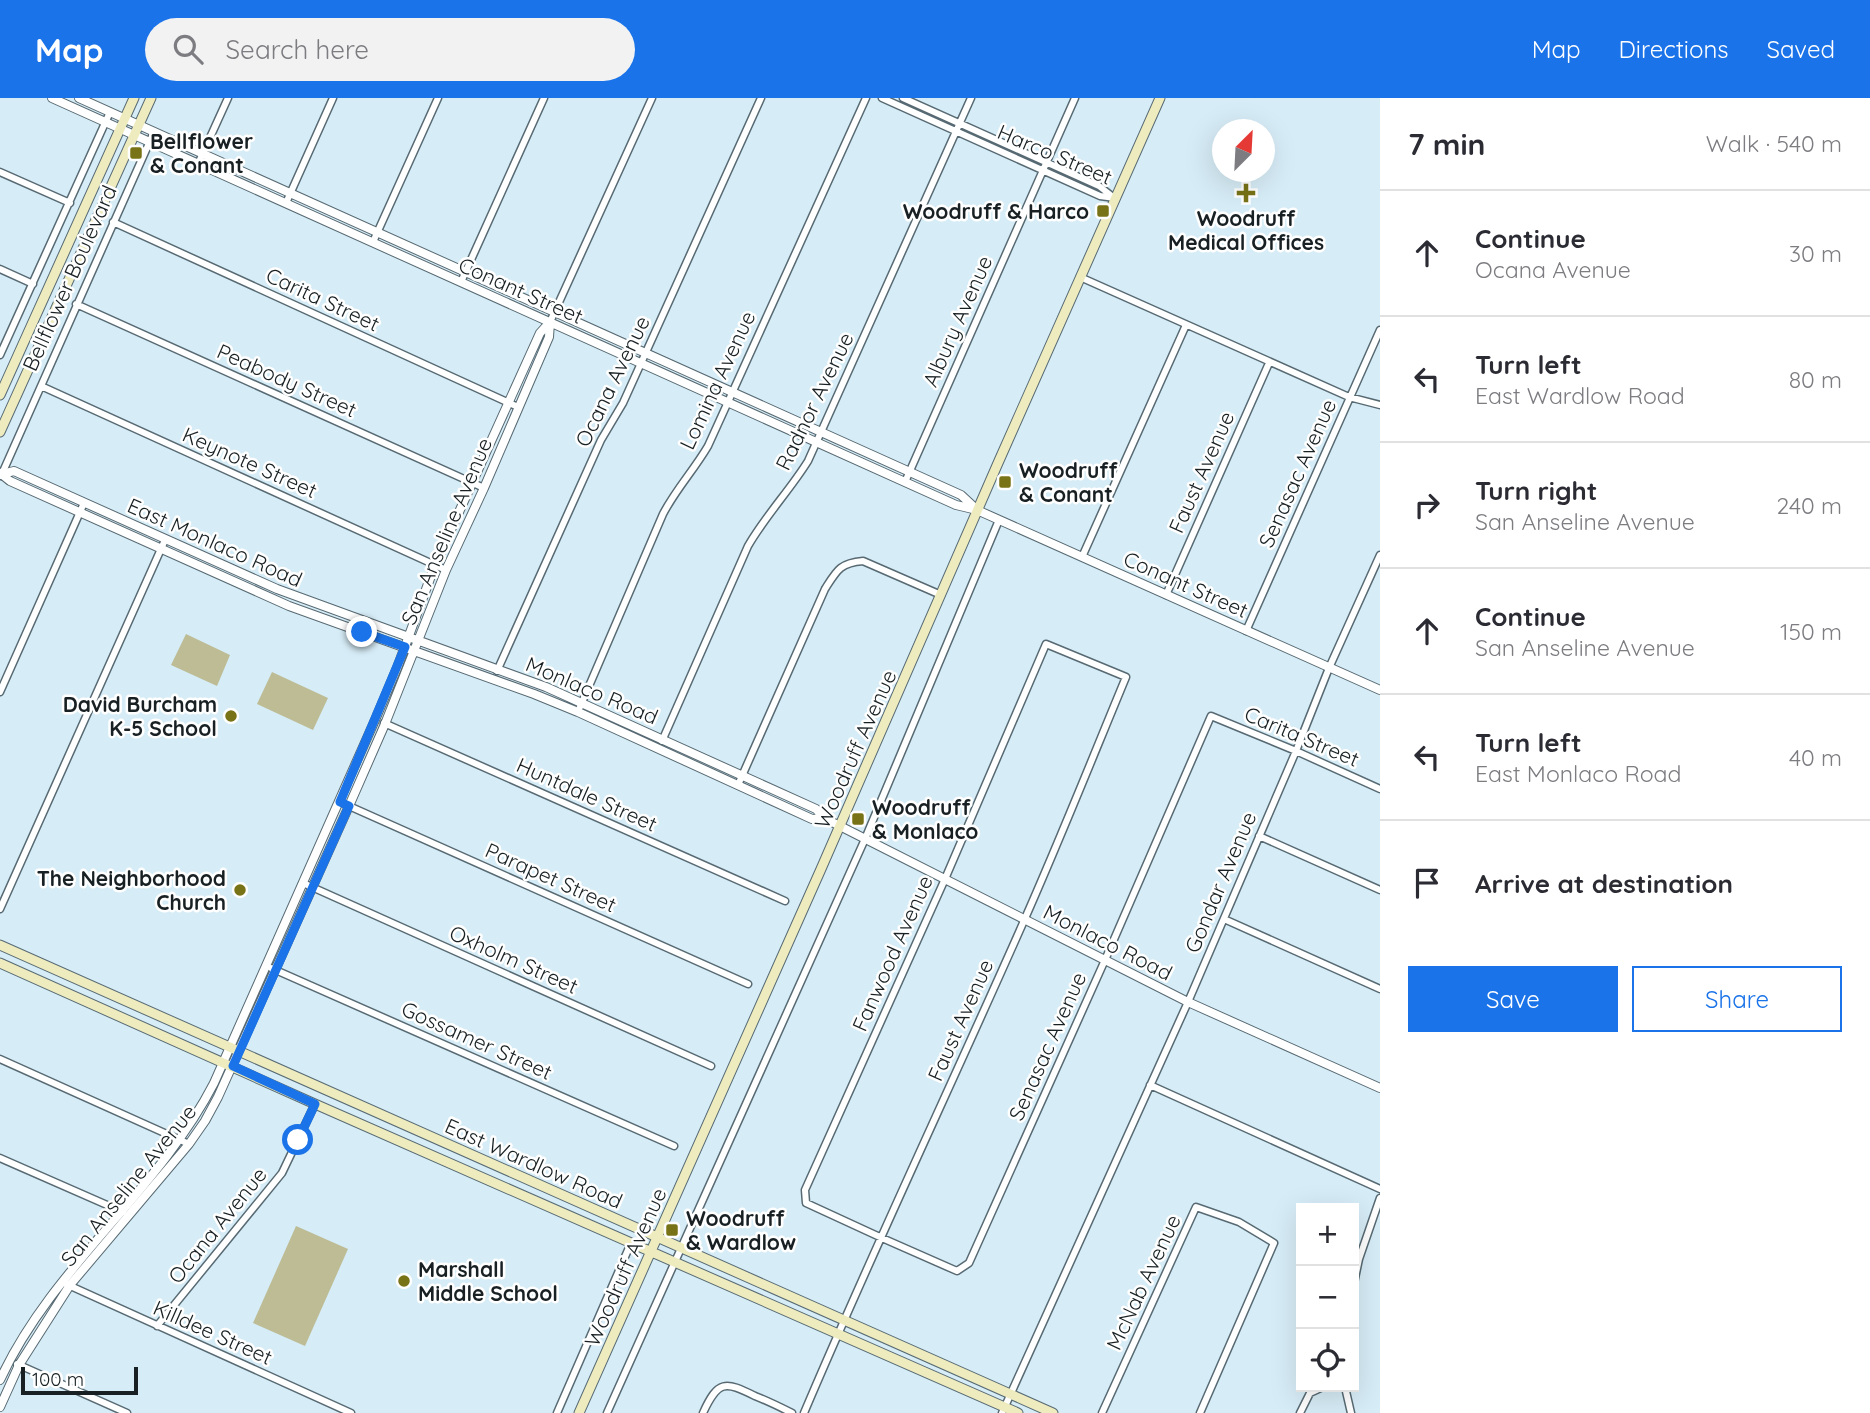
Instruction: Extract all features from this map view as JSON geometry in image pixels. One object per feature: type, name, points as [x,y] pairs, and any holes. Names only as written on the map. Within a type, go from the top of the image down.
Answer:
[{"type":"main road","name":"Bellflower Boulevard","points":[[0,395],[134,98]]},
{"type":"main road","name":"Bellflower Boulevard","points":[[0,432],[151,98]]},
{"type":"main road","name":"Woodruff Avenue","points":[[579,1413],[1160,98]]},
{"type":"main road","name":"East Wardlow Road","points":[[0,945],[1054,1413]]},
{"type":"main road","name":"East Wardlow Road","points":[[0,962],[1004,1410],[1018,1413]]},
{"type":"main road","points":[[61,989],[67,975]]},
{"type":"main road","points":[[142,1025],[148,1010]]},
{"type":"street","name":"Conant Street","points":[[52,98],[956,505],[977,510],[1380,690]]},
{"type":"street","name":"Conant Street","points":[[79,98],[961,495],[977,510]]},
{"type":"street","points":[[198,164],[228,98]]},
{"type":"street","points":[[286,203],[333,98]]},
{"type":"street","points":[[373,242],[438,98]]},
{"type":"street","points":[[461,282],[544,98]]},
{"type":"street","name":"San Anseline Avenue","points":[[0,1380],[28,1329],[185,1142],[202,1106],[228,1063],[313,888],[385,724],[414,650],[413,638],[435,565],[540,333],[550,322],[652,98]]},
{"type":"street","name":"Ocana Avenue","points":[[494,679],[601,440],[623,403],[646,354],[761,98]]},
{"type":"street","name":"Lomina Avenue","points":[[578,712],[663,514],[708,446],[866,98]]},
{"type":"street","name":"Harco Street","points":[[882,98],[1100,196],[1115,198]]},
{"type":"street","name":"Harco Street","points":[[903,98],[1101,187],[1115,198]]},
{"type":"street","name":"Radnor Avenue","points":[[659,749],[748,546],[808,461],[971,98]]},
{"type":"street","name":"Albury Avenue","points":[[905,482],[1075,98]]},
{"type":"street","name":"Bellflower Boulevard","points":[[0,355],[110,112]]},
{"type":"street","name":"Bellflower Boulevard","points":[[1,475],[153,132]]},
{"type":"street","points":[[0,172],[70,203]]},
{"type":"street","name":"Carita Street","points":[[113,222],[518,407]]},
{"type":"street","points":[[0,269],[33,284]]},
{"type":"street","points":[[1080,277],[1269,363],[1349,397],[1380,405]]},
{"type":"street","name":"Peabody Street","points":[[76,304],[484,488]]},
{"type":"street","name":"San Anseline Avenue","points":[[235,1049],[266,966],[340,802],[405,647],[413,638],[484,488],[549,337],[550,322]]},
{"type":"street","points":[[1082,557],[1186,325]]},
{"type":"street","name":"Senasac Avenue","points":[[1246,631],[1380,330]]},
{"type":"street","name":"Faust Avenue","points":[[1166,595],[1269,363]]},
{"type":"street","name":"Keynote Street","points":[[40,386],[446,570]]},
{"type":"street","name":"East Monlaco Road","points":[[1,475],[14,471],[277,589],[413,638]]},
{"type":"street","name":"East Monlaco Road","points":[[1,475],[289,606],[414,650]]},
{"type":"street","points":[[0,692],[84,503]]},
{"type":"street","name":"Woodruff Avenue","points":[[607,1413],[865,838],[999,520]]},
{"type":"street","points":[[0,909],[165,540]]},
{"type":"street","name":"Gondar Avenue","points":[[1004,1410],[1188,1002],[1329,668],[1380,555]]},
{"type":"street","points":[[738,785],[825,589],[839,568],[851,562],[863,561],[941,595]]},
{"type":"street","name":"Monlaco Road","points":[[413,638],[582,703],[816,809],[824,818],[1188,1002],[1380,1088]]},
{"type":"street","name":"Fanwood Avenue","points":[[882,1238],[806,1203],[805,1190],[1046,644],[1087,661]]},
{"type":"street","name":"Monlaco Road","points":[[414,650],[578,712],[813,819],[824,818]]},
{"type":"street","name":"Faust Avenue","points":[[804,1413],[1024,920],[1126,677],[1087,661]]},
{"type":"street","name":"Carita Street","points":[[1211,716],[1380,789]]},
{"type":"street","name":"Senasac Avenue","points":[[882,1238],[957,1271],[969,1263],[1211,716]]},
{"type":"street","name":"Huntdale Street","points":[[375,720],[785,901]]},
{"type":"street","name":"Parapet Street","points":[[340,802],[748,984]]},
{"type":"street","points":[[1258,836],[1380,890]]},
{"type":"street","name":"Oxholm Street","points":[[303,883],[711,1066]]},
{"type":"street","points":[[1224,919],[1380,989]]},
{"type":"street","name":"Gossamer Street","points":[[266,966],[674,1146]]},
{"type":"street","points":[[0,1059],[185,1142]]},
{"type":"street","points":[[1150,1085],[1380,1189]]},
{"type":"street","name":"Ocana Avenue","points":[[158,1326],[282,1172],[315,1104]]},
{"type":"street","points":[[1,1160],[125,1213]]},
{"type":"street","points":[[1358,1266],[1380,1198]]},
{"type":"street","name":"McNab Avenue","points":[[1102,1413],[1196,1208],[1239,1222],[1274,1243],[1200,1413]]},
{"type":"street","name":"Woodruff Avenue","points":[[556,1413],[631,1243]]},
{"type":"street","name":"San Anseline Avenue","points":[[0,1407],[19,1365],[66,1283]]},
{"type":"street","name":"Killdee Street","points":[[66,1283],[351,1413]]},
{"type":"street","points":[[9,1360],[127,1413]]},
{"type":"street","points":[[703,1413],[711,1396],[720,1388],[732,1385],[792,1413]]},
{"type":"street","points":[[1300,1413],[1312,1392]]},
{"type":"street","points":[[1346,1392],[1352,1413]]},
{"type":"green space","points":[[186,634],[230,655],[217,686],[171,665]]},
{"type":"green space","points":[[272,672],[328,698],[313,730],[257,704]]},
{"type":"green space","points":[[296,1226],[348,1249],[305,1346],[253,1323]]},
{"type":"place","name":"Bellflower & Conant","points":[[136,153]]},
{"type":"place","name":"Woodruff Medical Offices","points":[[1246,193]]},
{"type":"place","name":"Woodruff & Harco","points":[[1103,211]]},
{"type":"place","name":"Woodruff & Conant","points":[[1005,482]]},
{"type":"place","name":"David Burcham K-5 School","points":[[231,716]]},
{"type":"place","name":"Woodruff & Monlaco","points":[[858,819]]},
{"type":"place","name":"The Neighborhood Church","points":[[240,890]]},
{"type":"place","name":"Woodruff & Wardlow","points":[[672,1230]]},
{"type":"place","name":"Marshall Middle School","points":[[404,1281]]},
{"type":"route","points":[[298,1140],[315,1104],[233,1066],[349,806],[340,802],[405,647],[362,632]]}]
